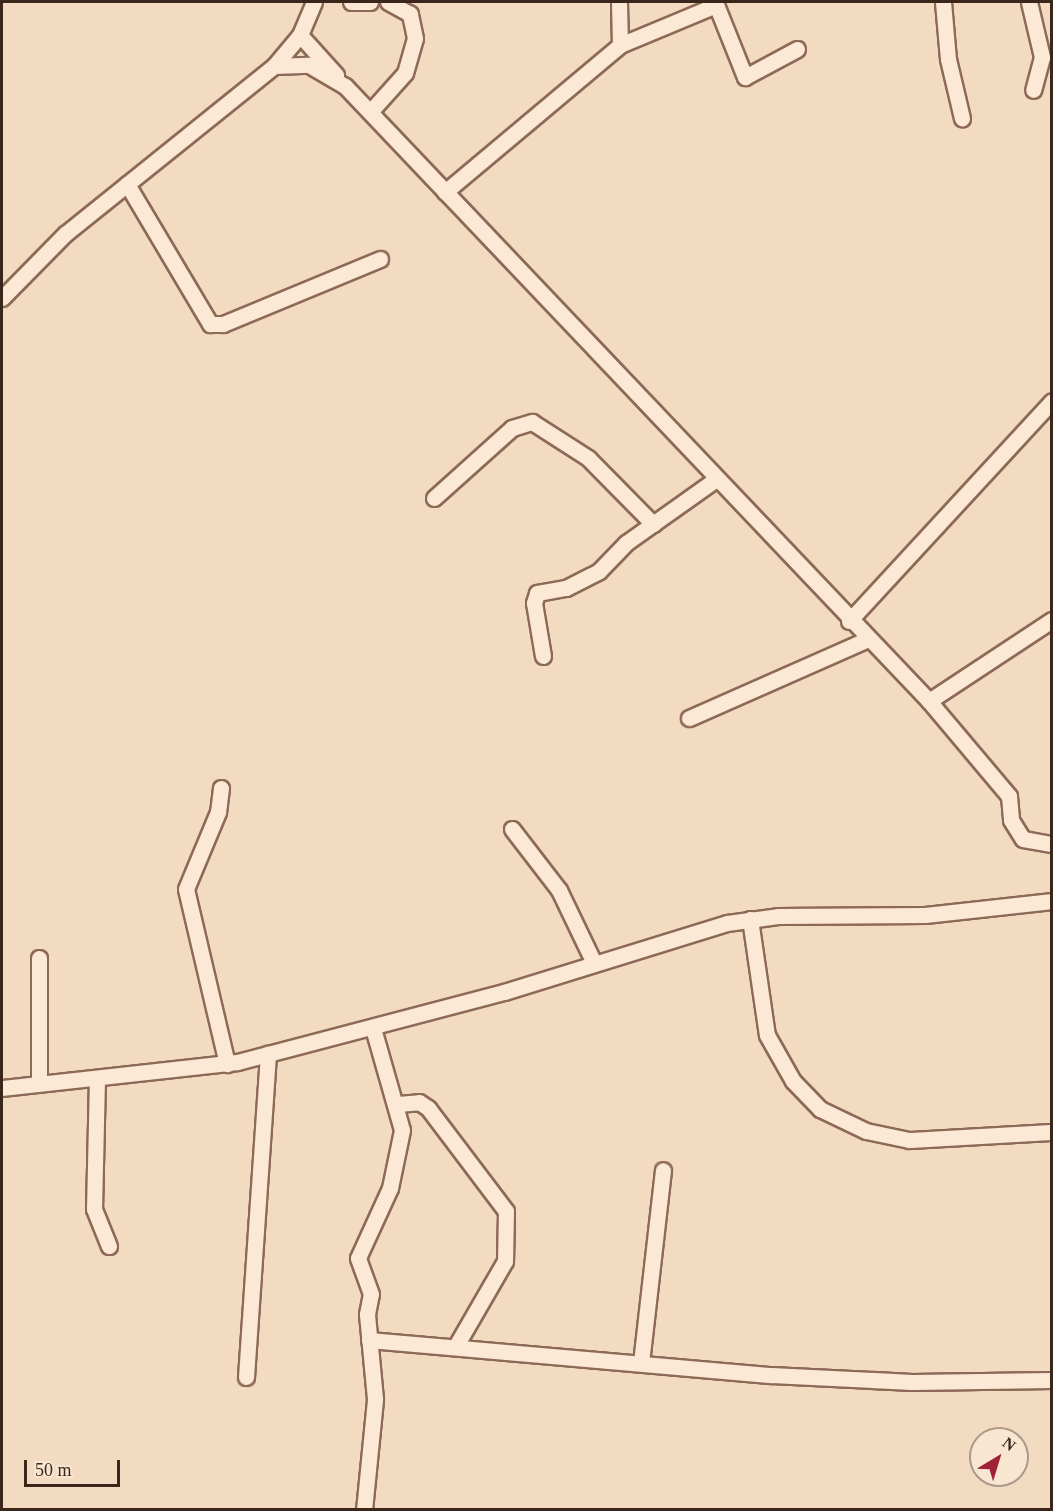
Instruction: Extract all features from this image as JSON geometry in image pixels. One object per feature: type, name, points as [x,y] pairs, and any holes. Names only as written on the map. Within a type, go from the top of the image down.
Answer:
[{"type":"street","points":[[2,298],[65,234],[274,66],[300,35],[314,2]]},
{"type":"street","points":[[351,2],[370,2]]},
{"type":"street","points":[[370,112],[405,73],[415,38],[410,14],[388,2]]},
{"type":"street","points":[[619,2],[620,45]]},
{"type":"street","points":[[943,2],[948,59],[962,118]]},
{"type":"street","points":[[1029,2],[1042,57],[1034,90]]},
{"type":"street","points":[[445,192],[620,45],[715,3],[745,77],[797,49]]},
{"type":"street","points":[[300,35],[345,86],[849,621],[929,702],[1009,796],[1018,834],[1032,843],[1052,844]]},
{"type":"street","points":[[274,66],[309,64],[345,86]]},
{"type":"street","points":[[127,184],[210,324],[223,324],[380,259]]},
{"type":"street","points":[[849,621],[1052,400]]},
{"type":"street","points":[[434,498],[512,428],[532,422],[588,458],[653,524]]},
{"type":"street","points":[[543,656],[537,593],[566,588],[599,571],[653,524],[716,479]]},
{"type":"street","points":[[929,702],[1052,620]]},
{"type":"street","points":[[689,718],[868,639]]},
{"type":"street","points":[[221,788],[213,827],[186,889],[227,1064]]},
{"type":"street","points":[[512,829],[559,890],[594,963]]},
{"type":"street","points":[[2,1088],[227,1064],[373,1028],[750,919],[925,915],[1052,901]]},
{"type":"street","points":[[750,919],[767,1035],[793,1081],[820,1109],[866,1131],[909,1140],[1052,1132]]},
{"type":"street","points":[[39,958],[39,1083]]},
{"type":"street","points":[[364,1509],[375,1399],[369,1340],[371,1294],[358,1258],[393,1179],[402,1130],[398,1104],[373,1028]]},
{"type":"street","points":[[246,1377],[268,1054]]},
{"type":"street","points":[[97,1078],[94,1209],[109,1246]]},
{"type":"street","points":[[398,1104],[419,1102],[428,1108],[497,1193],[507,1218],[509,1236],[499,1277],[456,1346]]},
{"type":"street","points":[[641,1363],[663,1170]]},
{"type":"street","points":[[369,1340],[641,1363],[912,1382],[1052,1380]]}]
